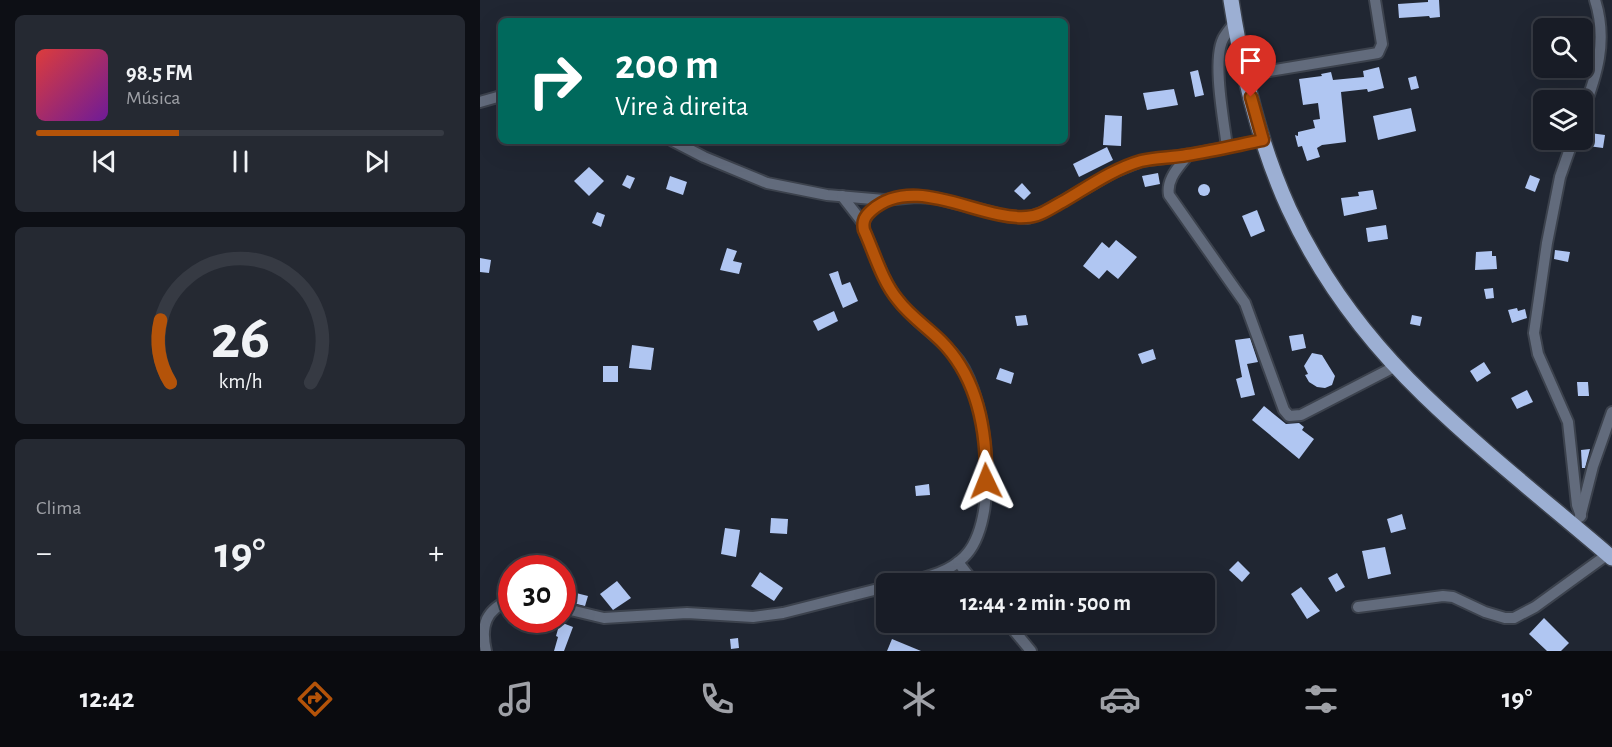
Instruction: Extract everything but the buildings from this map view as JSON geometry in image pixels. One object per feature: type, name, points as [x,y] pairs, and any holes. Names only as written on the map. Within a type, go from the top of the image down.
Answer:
[{"type":"main road","points":[[1231,0],[1245,75],[1263,140],[1288,208],[1341,299],[1364,329],[1422,394],[1476,443],[1579,523],[1610,556]]},
{"type":"street","points":[[1245,75],[1378,53],[1382,44],[1376,0]]},
{"type":"street","points":[[1592,90],[1602,41],[1601,23],[1595,0]]},
{"type":"street","points":[[1227,147],[1219,88],[1220,50],[1223,39],[1234,23]]},
{"type":"street","points":[[480,102],[498,97]]},
{"type":"street","points":[[679,144],[767,183],[842,196],[884,200],[916,196],[935,198],[1006,216],[1028,218],[1044,212],[1114,172],[1142,161],[1188,155],[1263,140]]},
{"type":"street","points":[[1569,150],[1560,177],[1541,278],[1534,333],[1535,344],[1568,422],[1579,523]]},
{"type":"street","points":[[1188,155],[1170,180],[1169,195],[1245,303],[1284,410],[1289,416],[1301,416],[1396,366]]},
{"type":"street","points":[[842,196],[863,223],[890,288],[898,300],[960,362],[976,398],[987,466],[986,496],[981,525],[972,547],[958,562],[947,570],[937,573]]},
{"type":"street","points":[[863,223],[868,213],[884,200]]},
{"type":"street","points":[[1579,523],[1593,466],[1612,412]]},
{"type":"street","points":[[1358,607],[1443,596],[1453,597],[1485,612],[1505,618],[1514,618],[1535,607],[1610,556]]},
{"type":"street","points":[[958,562],[966,573]]},
{"type":"street","points":[[576,611],[604,618],[687,613],[753,617],[783,613],[876,590]]},
{"type":"street","points":[[486,651],[482,636],[485,620],[498,606]]},
{"type":"street","points":[[1016,633],[1031,651]]},
{"type":"route","points":[[986,481],[987,466],[983,427],[971,386],[960,362],[908,311],[890,288],[864,230],[865,217],[884,200],[916,196],[957,202],[1006,216],[1028,218],[1044,212],[1114,172],[1142,161],[1188,155],[1263,140],[1251,97]]}]
